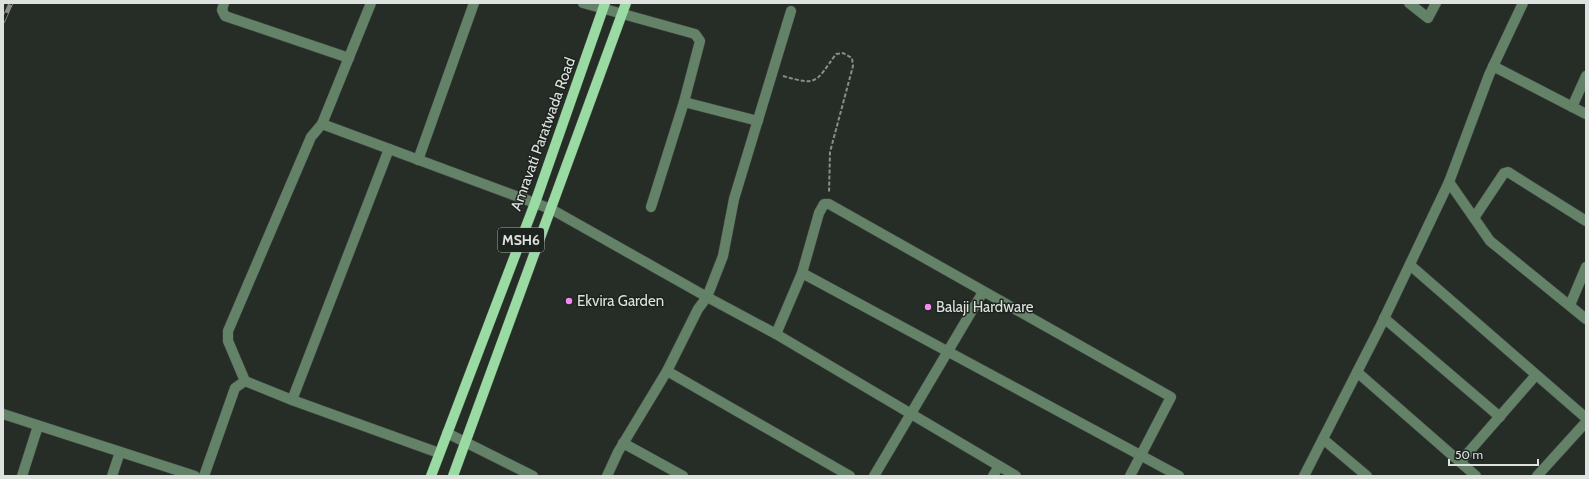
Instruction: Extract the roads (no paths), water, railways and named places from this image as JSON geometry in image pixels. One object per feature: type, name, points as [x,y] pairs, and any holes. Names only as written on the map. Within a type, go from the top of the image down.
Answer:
[{"type":"main road","name":"MSH6","points":[[453,476],[623,15],[626,3]]},
{"type":"main road","name":"Amravati Paratwada Road","points":[[431,476],[535,203],[604,6]]},
{"type":"street","points":[[224,3],[222,10],[225,16],[349,58]]},
{"type":"street","points":[[418,160],[474,3]]},
{"type":"street","points":[[583,3],[604,6],[623,15],[695,34],[698,36],[700,41],[684,102],[651,206]]},
{"type":"street","points":[[1409,3],[1428,18],[1436,3]]},
{"type":"street","points":[[1304,476],[1384,318],[1449,182],[1493,66],[1523,3]]},
{"type":"street","points":[[368,4],[349,58],[322,124],[311,137],[228,331],[228,341],[246,381],[292,400],[439,453]]},
{"type":"street","points":[[607,476],[624,443],[667,371],[698,309],[707,297],[723,256],[734,199],[791,11]]},
{"type":"street","points":[[1493,66],[1586,114]]},
{"type":"street","points":[[1572,107],[1586,76]]},
{"type":"street","points":[[684,102],[758,121]]},
{"type":"street","points":[[322,124],[551,209],[776,334],[1016,476]]},
{"type":"street","points":[[292,400],[389,150]]},
{"type":"street","points":[[1474,218],[1504,173],[1508,172],[1586,221]]},
{"type":"street","points":[[1449,182],[1490,241],[1586,319]]},
{"type":"street","points":[[776,334],[802,273],[819,213],[824,204],[829,204],[983,292],[1067,336],[1171,397],[1130,476]]},
{"type":"street","points":[[1410,265],[1586,418]]},
{"type":"street","points":[[1570,305],[1586,267]]},
{"type":"street","points":[[802,273],[1179,476]]},
{"type":"street","points":[[874,476],[983,292]]},
{"type":"street","points":[[1384,318],[1500,417]]},
{"type":"street","points":[[667,371],[850,476]]},
{"type":"street","points":[[1357,372],[1476,476]]},
{"type":"street","points":[[1460,462],[1536,375]]},
{"type":"street","points":[[204,476],[235,388],[246,381]]},
{"type":"street","points":[[3,414],[195,476]]},
{"type":"street","points":[[1537,476],[1586,422]]},
{"type":"street","points":[[22,476],[38,426]]},
{"type":"street","points":[[448,433],[533,476]]},
{"type":"street","points":[[1323,439],[1367,476]]},
{"type":"street","points":[[624,443],[683,476]]},
{"type":"street","points":[[112,476],[120,452]]},
{"type":"street","points":[[993,476],[999,466]]},
{"type":"railway","points":[[3,21],[11,3]]},
{"type":"place","name":"Ekvira Garden","points":[[569,301]]},
{"type":"place","name":"Balaji Hardware","points":[[928,307]]}]
